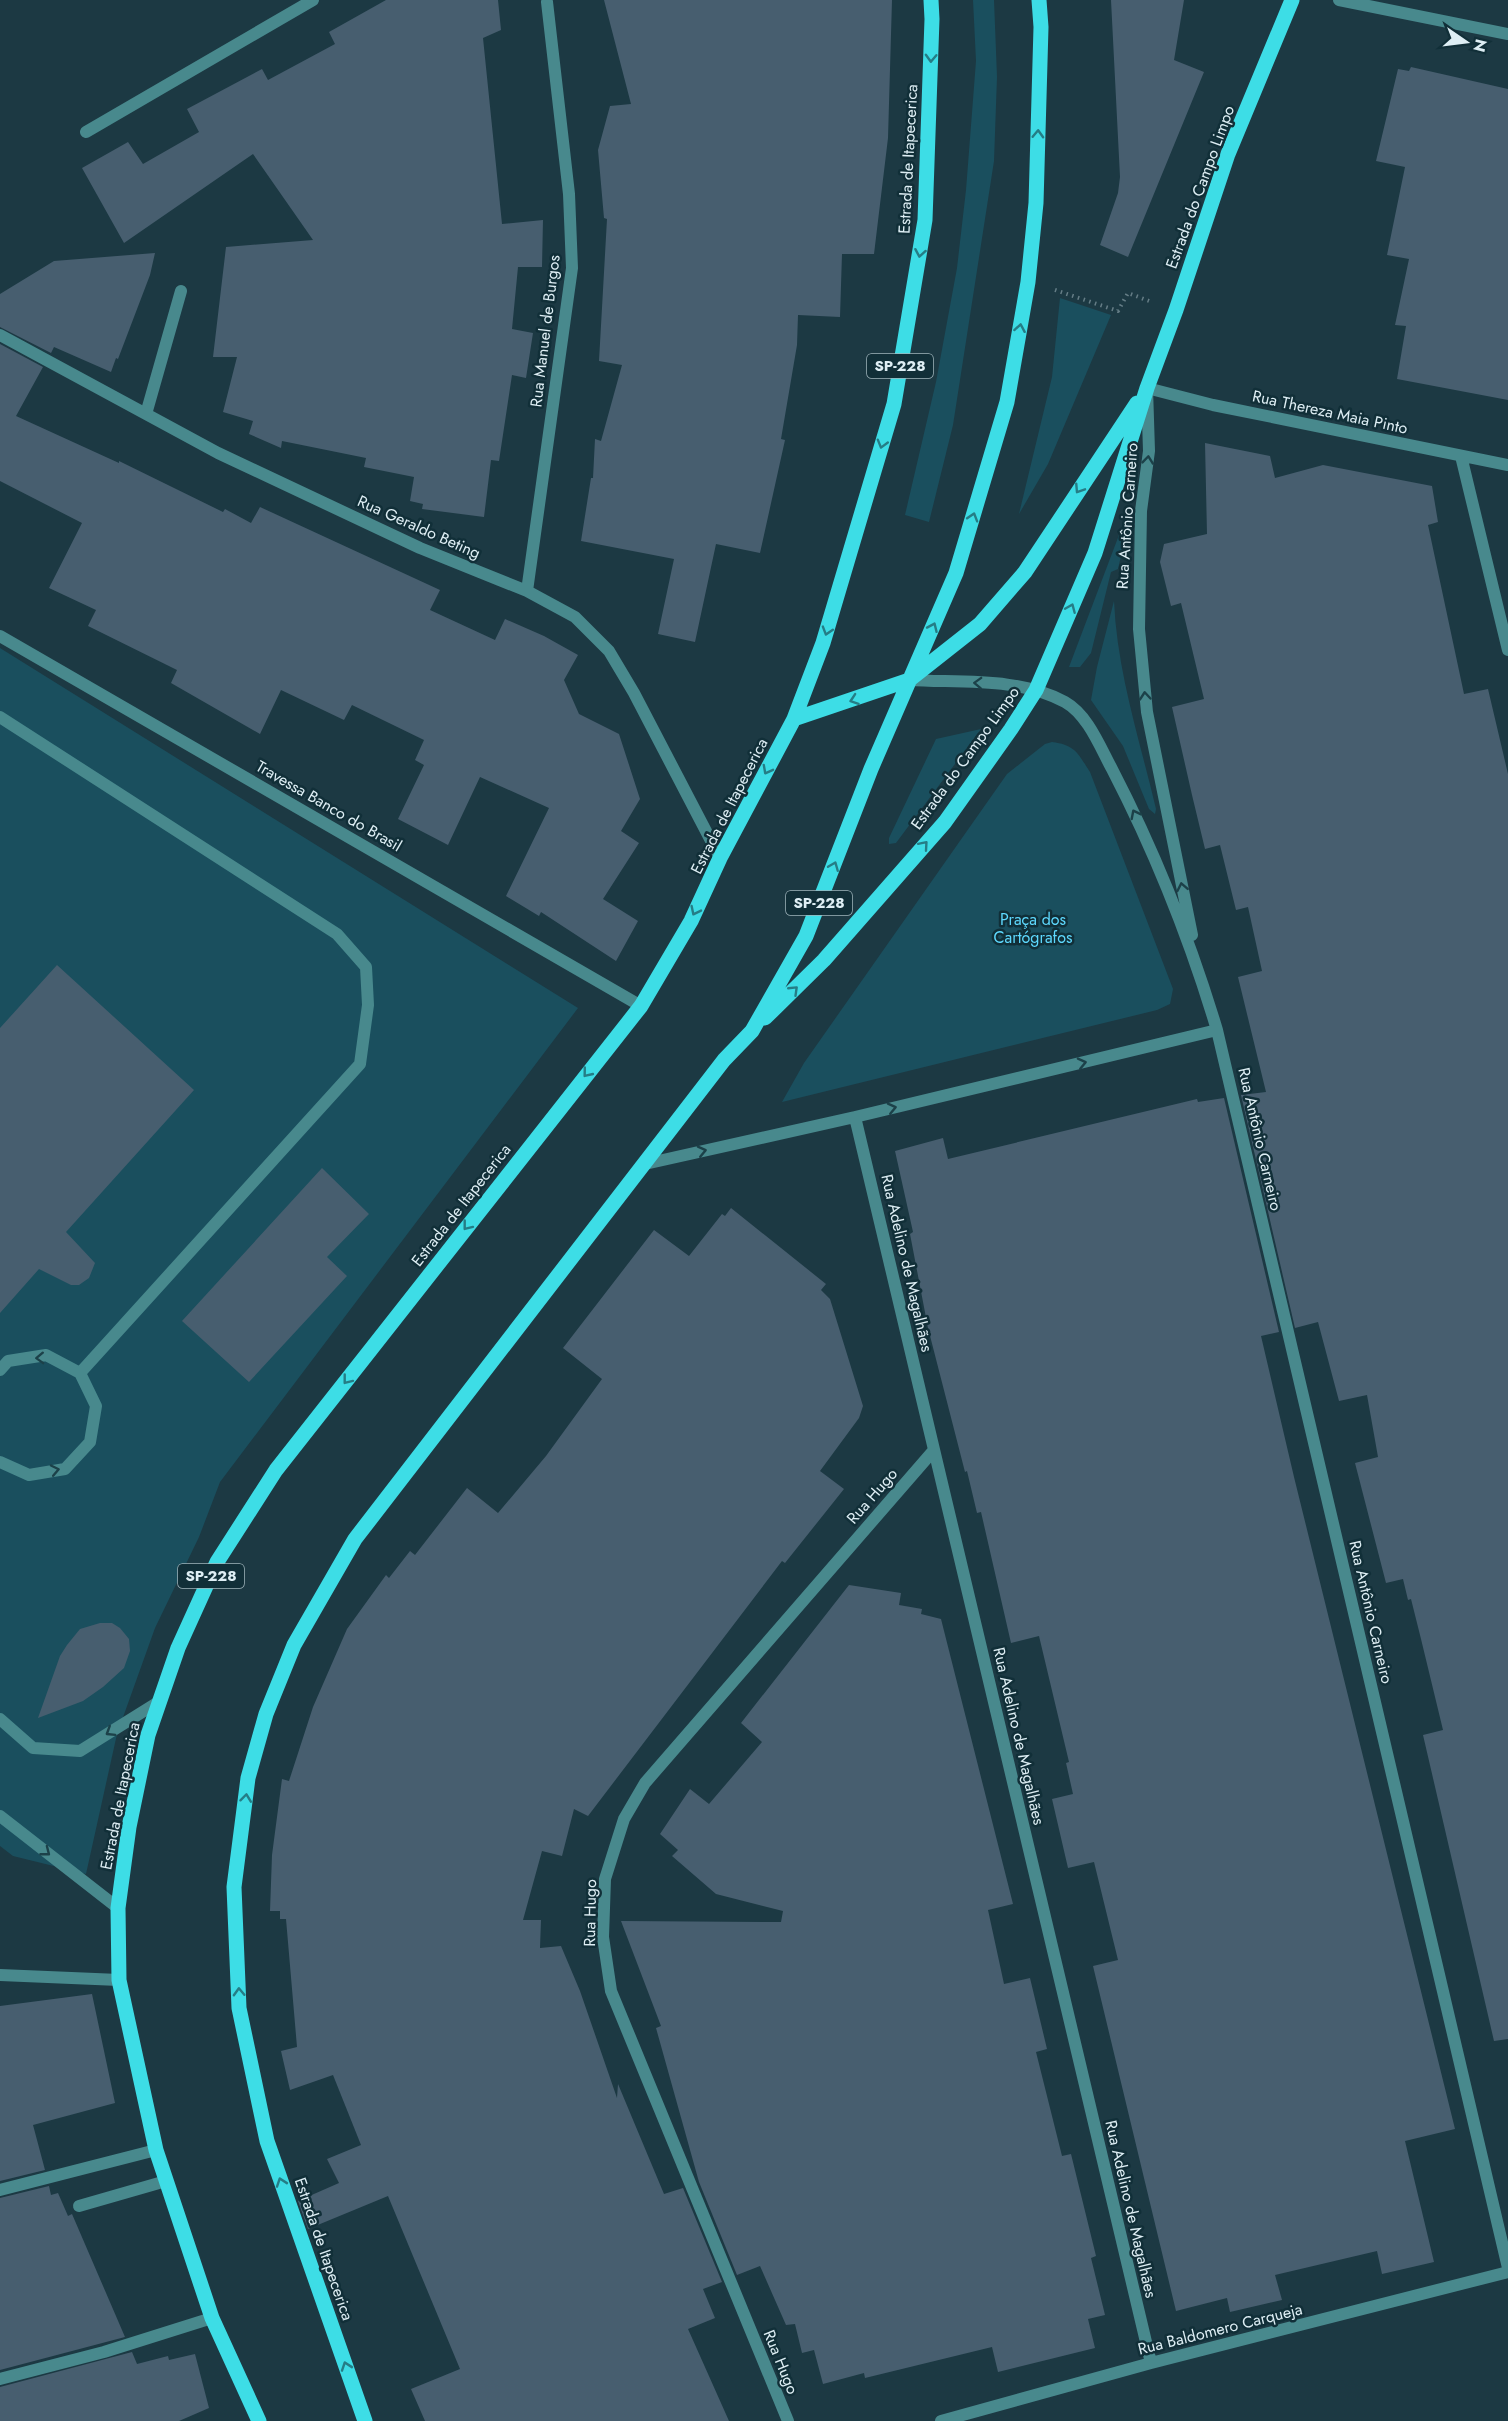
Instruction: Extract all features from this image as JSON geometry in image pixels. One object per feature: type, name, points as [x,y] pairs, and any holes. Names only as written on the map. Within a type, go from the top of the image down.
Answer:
[{"type":"main road","name":"Estrada de Itapecerica","points":[[259,2421],[212,2318],[156,2150],[119,1980],[118,1908],[129,1827],[148,1736],[178,1648],[217,1563],[276,1470],[640,1006],[690,921],[720,858],[795,718],[825,637],[894,404],[925,220],[931,0]]},
{"type":"main road","name":"Estrada de Itapecerica","points":[[365,2421],[267,2140],[239,2008],[234,1887],[248,1778],[266,1714],[294,1646],[355,1539],[724,1060],[752,1031],[806,936],[871,769],[956,573],[1007,402],[1028,282],[1036,203],[1041,27],[1039,0]]},
{"type":"main road","name":"Estrada do Campo Limpo","points":[[752,1031],[824,960],[945,822],[1036,690],[1095,553],[1147,387],[1176,310],[1228,154],[1292,0]]},
{"type":"main road","name":"Estrada do Campo Limpo","points":[[795,718],[909,680],[980,624],[1025,572],[1147,387]]},
{"type":"street","points":[[86,132],[313,0]]},
{"type":"street","points":[[1339,0],[1508,34]]},
{"type":"street","name":"Rua Manuel de Burgos","points":[[527,591],[572,268],[569,194],[547,2]]},
{"type":"street","points":[[146,414],[181,291]]},
{"type":"street","name":"Rua Geraldo Beting","points":[[0,335],[218,453],[420,548],[527,591],[575,617],[609,651],[634,693],[720,858]]},
{"type":"street","name":"Rua Antônio Carneiro","points":[[1147,387],[1149,451],[1141,511],[1139,628],[1147,711],[1198,965],[1217,1030],[1508,2270]]},
{"type":"street","name":"Rua Thereza Maia Pinto","points":[[1147,387],[1213,405],[1508,465]]},
{"type":"street","points":[[1461,456],[1508,650]]},
{"type":"street","name":"Travessa Banco do Brasil","points":[[0,636],[640,1006]]},
{"type":"street","name":"Rua Antônio Carneiro","points":[[909,680],[985,683],[1036,690],[1066,703],[1077,711],[1096,738],[1140,825],[1198,965]]},
{"type":"street","points":[[0,717],[337,934],[366,968],[368,1005],[360,1064],[80,1373]]},
{"type":"street","points":[[645,1164],[855,1117],[1217,1030]]},
{"type":"street","name":"Rua Adelino de Magalhães","points":[[855,1117],[1151,2363]]},
{"type":"street","points":[[0,1370],[8,1361],[46,1355],[80,1373],[96,1406],[90,1442],[65,1468],[29,1475],[0,1462]]},
{"type":"street","name":"Rua Hugo","points":[[788,2421],[611,1991],[603,1937],[605,1879],[624,1819],[645,1783],[934,1450]]},
{"type":"street","points":[[0,1719],[33,1748],[80,1751],[160,1701]]},
{"type":"street","points":[[0,1816],[118,1908]]},
{"type":"street","points":[[0,1975],[119,1980]]},
{"type":"street","points":[[0,2190],[156,2150]]},
{"type":"street","points":[[79,2206],[166,2181]]},
{"type":"street","name":"Rua Baldomero Carqueja","points":[[941,2421],[1151,2363],[1508,2270]]},
{"type":"street","points":[[0,2379],[104,2352],[212,2318]]},
{"type":"path","points":[[1056,290],[1118,311],[1128,293],[1176,310]]},
{"type":"green space","points":[[973,0],[994,0],[997,77],[994,161],[953,425],[929,522],[905,515],[936,382],[957,268],[966,190],[976,61]]},
{"type":"green space","points":[[1060,298],[1111,315],[1048,464],[1019,514],[1052,377]]},
{"type":"green space","points":[[1119,535],[1125,538],[1118,569],[1111,572],[1091,653],[1080,667],[1069,667]]},
{"type":"green space","points":[[1114,601],[1124,680],[1156,809],[1155,814],[1149,809],[1123,746],[1091,700]]},
{"type":"green space","points":[[0,648],[578,1008],[220,1482],[199,1537],[155,1628],[117,1734],[86,1874],[13,1856],[0,1846]]},
{"type":"green space","points":[[981,729],[896,843],[889,844],[889,838],[936,739]]},
{"type":"green space","name":"Praça dos Cartógrafos","points":[[1052,742],[1071,748],[1079,755],[1090,772],[1173,989],[1170,1004],[1157,1010],[782,1102],[804,1063],[1007,774],[1045,744]]},
{"type":"building","points":[[386,0],[498,0],[501,30],[483,38],[502,224],[543,220],[542,267],[518,267],[512,329],[533,333],[526,378],[512,375],[499,461],[491,460],[484,517],[422,509],[423,504],[410,501],[414,477],[364,467],[366,458],[282,441],[281,448],[249,434],[253,421],[223,412],[237,357],[213,357],[226,247],[313,240],[253,154],[124,243],[82,168],[128,142],[143,164],[199,132],[187,109],[262,69],[268,80],[335,44],[329,32]]},
{"type":"building","points":[[604,0],[892,0],[888,138],[874,254],[842,254],[840,317],[798,315],[797,345],[781,439],[785,440],[760,553],[716,544],[695,642],[658,634],[674,559],[581,541],[591,478],[593,478],[595,439],[601,441],[622,365],[599,361],[607,219],[604,218],[598,150],[610,106],[631,104]]},
{"type":"building","points":[[1111,0],[1184,0],[1174,60],[1204,72],[1128,257],[1100,245],[1118,193],[1120,177]]},
{"type":"building","points":[[1411,67],[1508,89],[1508,400],[1397,379],[1406,326],[1395,325],[1409,259],[1387,255],[1405,167],[1376,161],[1398,69],[1409,71]]},
{"type":"building","points":[[155,253],[150,275],[111,372],[54,347],[51,353],[0,327],[0,294],[54,261]]},
{"type":"building","points":[[0,344],[43,367],[16,416],[119,463],[119,461],[223,512],[225,509],[251,523],[260,507],[440,590],[430,610],[495,640],[505,619],[544,636],[578,655],[564,680],[579,714],[619,734],[640,799],[621,831],[639,843],[603,899],[638,921],[616,961],[541,912],[539,916],[506,896],[549,808],[480,777],[448,845],[398,819],[424,765],[415,760],[424,740],[352,705],[344,720],[281,690],[260,734],[171,683],[177,670],[88,626],[96,610],[49,588],[82,523],[0,481]]},
{"type":"building","points":[[1205,443],[1270,456],[1275,478],[1323,465],[1432,486],[1438,522],[1428,525],[1464,694],[1488,689],[1508,774],[1508,2039],[1494,2041],[1423,1735],[1443,1730],[1411,1599],[1408,1600],[1403,1579],[1386,1583],[1355,1463],[1378,1457],[1367,1395],[1339,1401],[1318,1322],[1295,1328],[1241,1095],[1266,1092],[1238,977],[1262,971],[1248,907],[1236,910],[1220,845],[1205,849],[1172,707],[1204,699],[1181,603],[1171,606],[1160,562],[1164,544],[1207,534]]},
{"type":"building","points":[[57,965],[194,1090],[66,1232],[95,1263],[89,1278],[79,1285],[71,1285],[39,1269],[0,1313],[0,1028]]},
{"type":"building","points":[[1224,1098],[1279,1332],[1261,1336],[1455,2129],[1405,2141],[1434,2262],[1382,2274],[1377,2251],[1275,2275],[1282,2300],[1230,2312],[1227,2298],[1176,2311],[1093,1966],[1118,1960],[1094,1862],[1068,1868],[1052,1799],[1073,1794],[1066,1763],[1069,1762],[1039,1636],[1011,1643],[981,1512],[977,1513],[967,1471],[965,1472],[928,1328],[910,1234],[913,1232],[895,1151],[943,1138],[948,1159],[1197,1099],[1198,1102]]},
{"type":"building","points":[[322,1168],[369,1214],[327,1257],[347,1276],[249,1382],[182,1321]]},
{"type":"building","points":[[731,1208],[826,1284],[821,1290],[830,1299],[863,1406],[859,1418],[820,1471],[844,1489],[785,1563],[782,1561],[588,1816],[574,1809],[562,1856],[542,1851],[523,1920],[541,1920],[540,1948],[561,1946],[580,1991],[617,2098],[618,2084],[664,2194],[683,2188],[722,2282],[703,2289],[715,2318],[688,2329],[729,2421],[425,2421],[411,2389],[460,2369],[388,2196],[308,2229],[298,2201],[339,2183],[327,2159],[361,2145],[333,2075],[290,2090],[281,2051],[297,2047],[286,1919],[280,1919],[280,1911],[270,1911],[272,1855],[282,1779],[289,1781],[313,1707],[347,1629],[386,1575],[389,1578],[410,1551],[415,1555],[467,1488],[498,1513],[546,1456],[602,1379],[563,1348],[654,1230],[689,1256],[722,1214],[725,1216]]},
{"type":"building","points":[[849,1585],[901,1593],[899,1605],[922,1609],[921,1614],[941,1619],[1013,1904],[988,1910],[1004,1984],[1030,1978],[1047,2049],[1036,2052],[1062,2156],[1071,2154],[1096,2256],[1091,2258],[1105,2315],[1088,2319],[1095,2348],[998,2372],[992,2347],[865,2378],[864,2373],[823,2384],[814,2350],[802,2353],[795,2324],[786,2325],[760,2266],[737,2275],[699,2182],[656,2028],[661,2026],[621,1921],[781,1922],[783,1911],[716,1894],[672,1856],[678,1850],[660,1834],[690,1789],[709,1804],[762,1742],[741,1723]]},
{"type":"building","points":[[100,1623],[112,1623],[120,1628],[129,1639],[130,1651],[124,1668],[83,1701],[38,1718],[60,1656],[67,1645],[80,1629]]},
{"type":"building","points":[[92,1994],[115,2103],[33,2125],[45,2170],[0,2181],[0,2006]]},
{"type":"building","points":[[49,2186],[51,2195],[58,2193],[68,2216],[72,2214],[125,2337],[0,2370],[0,2198]]},
{"type":"building","points":[[132,2352],[137,2364],[168,2356],[169,2360],[195,2354],[209,2408],[179,2421],[0,2421],[0,2387]]}]
